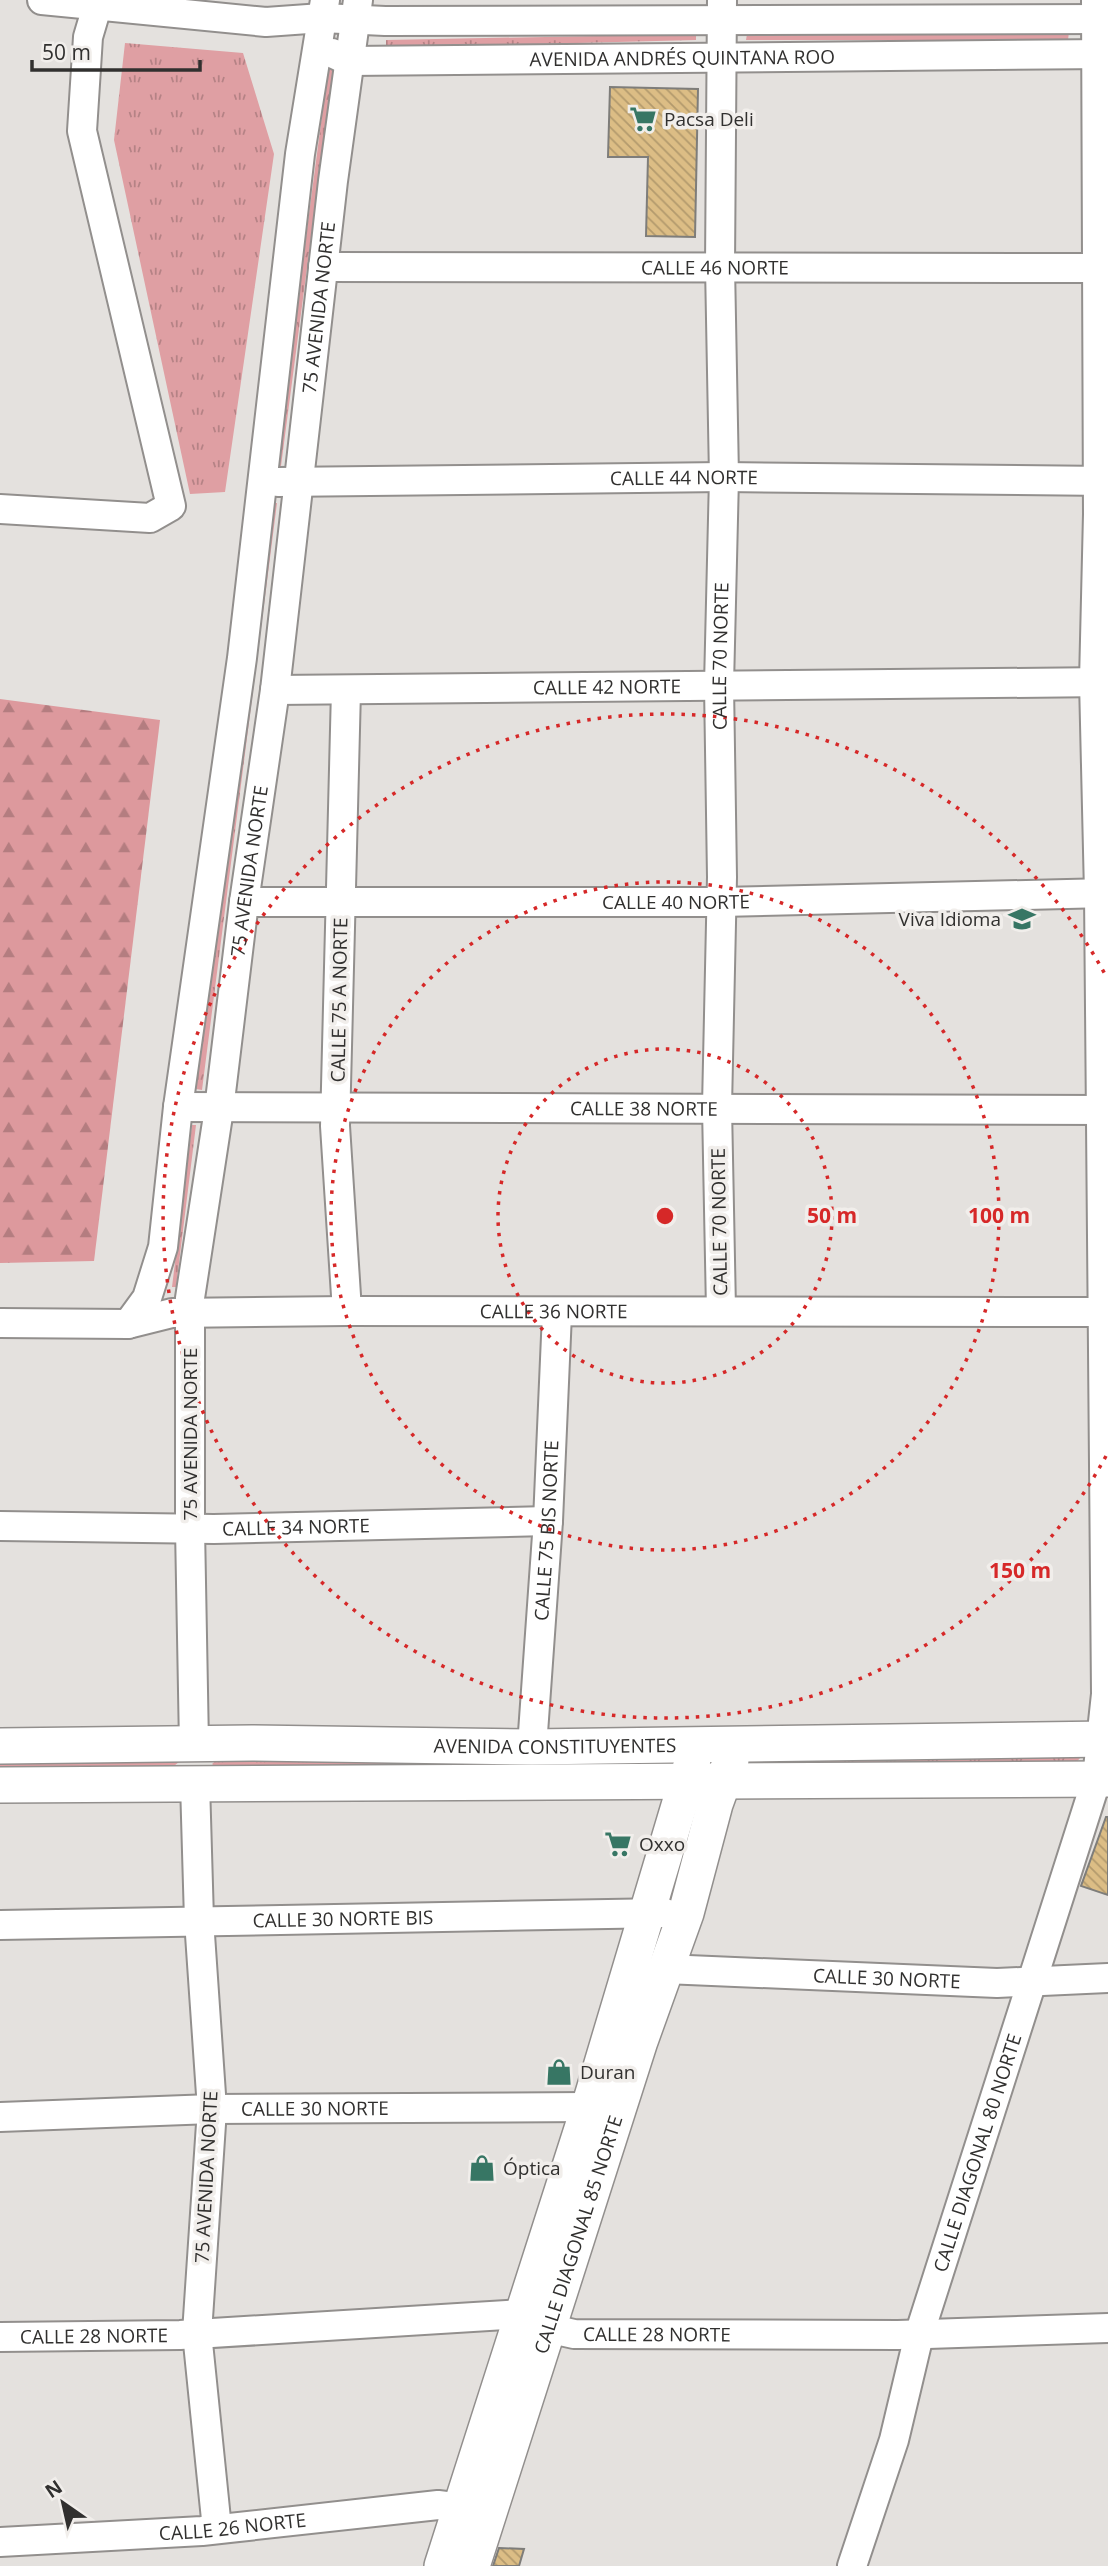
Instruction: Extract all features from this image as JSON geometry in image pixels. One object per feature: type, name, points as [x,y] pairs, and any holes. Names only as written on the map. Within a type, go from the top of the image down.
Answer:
[{"type":"main road","name":"AVENIDA CONSTITUYENTES","points":[[0,1746],[532,1747],[1106,1739]]},
{"type":"main road","name":"CALLE DIAGONAL 85 NORTE","points":[[472,2566],[589,2107],[697,1745]]},
{"type":"main road","name":"CALLE DIAGONAL 85 NORTE","points":[[442,2566],[686,1913],[715,1804],[736,1745]]},
{"type":"main road","name":"AVENIDA CONSTITUYENTES","points":[[0,1785],[1102,1779]]},
{"type":"street","name":"AVENIDA ANDRÉS QUINTANA ROO","points":[[42,0],[267,22],[323,9],[1100,12]]},
{"type":"street","points":[[0,509],[150,518],[171,506],[82,131],[88,37],[99,4]]},
{"type":"street","name":"75 AVENIDA NORTE","points":[[128,1324],[147,1298],[163,1247],[178,1107],[242,658],[299,167],[323,9]]},
{"type":"street","name":"75 AVENIDA NORTE","points":[[194,1745],[189,1314],[275,690],[297,482],[356,11]]},
{"type":"street","name":"CALLE 70 NORTE","points":[[720,1310],[717,1107],[721,902],[719,685],[724,477],[720,266],[722,11]]},
{"type":"street","name":"CALLE DIAGONAL 80 NORTE","points":[[852,2566],[894,2440],[919,2335],[1032,1984],[1102,1779],[1106,1739],[1100,12]]},
{"type":"street","name":"AVENIDA ANDRÉS QUINTANA ROO","points":[[267,22],[349,61],[1101,54]]},
{"type":"street","name":"CALLE 46 NORTE","points":[[323,267],[1102,268]]},
{"type":"street","name":"CALLE 44 NORTE","points":[[261,481],[724,477],[1103,481]]},
{"type":"street","name":"CALLE 42 NORTE","points":[[275,690],[1101,682]]},
{"type":"street","name":"CALLE 75 A NORTE","points":[[346,690],[335,1126],[347,1311]]},
{"type":"street","name":"CALLE 40 NORTE","points":[[244,902],[721,902],[1104,893]]},
{"type":"street","name":"CALLE 38 NORTE","points":[[178,1107],[1103,1110]]},
{"type":"street","name":"CALLE 36 NORTE","points":[[0,1323],[128,1324],[173,1313],[347,1311],[1105,1312]]},
{"type":"street","name":"CALLE 75 BIS NORTE","points":[[532,1747],[548,1521],[557,1313]]},
{"type":"street","name":"CALLE 34 NORTE","points":[[0,1526],[190,1528],[548,1521]]},
{"type":"street","name":"75 AVENIDA NORTE","points":[[195,1783],[199,1920],[212,2109],[197,2333],[217,2529]]},
{"type":"street","name":"CALLE 30 NORTE BIS","points":[[0,1925],[686,1913]]},
{"type":"street","name":"CALLE 30 NORTE","points":[[665,1969],[1032,1984],[1108,1978]]},
{"type":"street","name":"CALLE 30 NORTE","points":[[0,2117],[212,2109],[589,2107]]},
{"type":"street","name":"CALLE 28 NORTE","points":[[0,2337],[535,2321],[574,2334],[919,2335],[1108,2328]]},
{"type":"street","name":"CALLE 26 NORTE","points":[[0,2542],[217,2529],[438,2505],[462,2508]]},
{"type":"green space","points":[[1069,32],[1068,40],[746,40],[747,34]]},
{"type":"green space","points":[[696,34],[696,40],[386,48],[386,40]]},
{"type":"green space","points":[[125,43],[243,53],[274,154],[225,492],[190,494],[114,140]]},
{"type":"green space","points":[[328,70],[333,70],[281,466],[276,465]]},
{"type":"green space","points":[[271,503],[277,503],[202,1090],[196,1089]]},
{"type":"green space","points":[[0,699],[160,720],[94,1261],[0,1263]]},
{"type":"green space","points":[[192,1125],[196,1125],[176,1287],[172,1287]]},
{"type":"green space","points":[[1074,1751],[1080,1758],[1074,1765],[759,1768],[754,1760]]},
{"type":"green space","points":[[666,1755],[670,1763],[663,1769],[219,1770],[212,1764],[220,1757]]},
{"type":"green space","points":[[168,1757],[179,1762],[170,1769],[0,1772],[0,1760]]},
{"type":"building","points":[[610,87],[698,89],[695,237],[646,236],[648,157],[608,157]]},
{"type":"building","points":[[1108,1817],[1108,1895],[1081,1886]]},
{"type":"building","points":[[499,2548],[524,2549],[519,2566],[493,2566]]},
{"type":"place","name":"Pacsa Deli","points":[[643,119]]},
{"type":"place","name":"Viva Idioma","points":[[1022,919]]},
{"type":"place","name":"Oxxo","points":[[618,1844]]},
{"type":"place","name":"Duran","points":[[559,2072]]},
{"type":"place","name":"Óptica","points":[[482,2168]]}]
